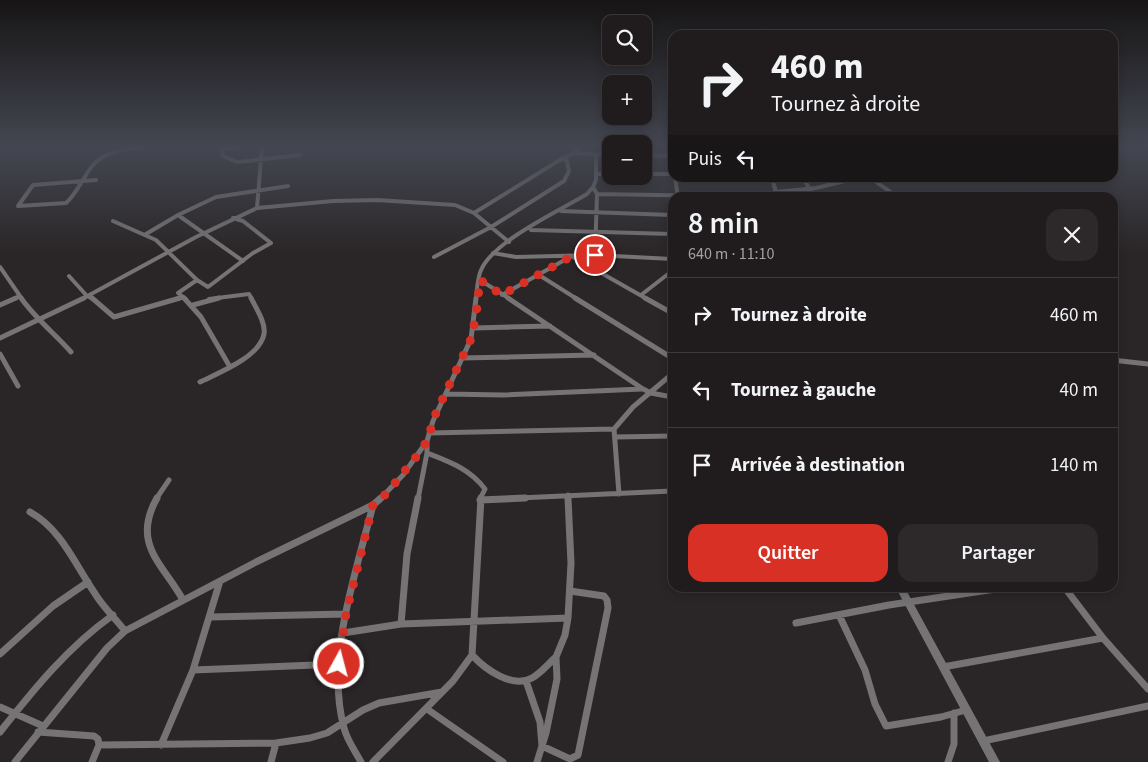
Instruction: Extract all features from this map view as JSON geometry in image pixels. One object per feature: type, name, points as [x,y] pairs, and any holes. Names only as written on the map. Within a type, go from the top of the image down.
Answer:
[{"type":"street","points":[[77,182],[33,185],[18,206],[66,203],[84,182]]},
{"type":"street","points":[[257,208],[258,182]]},
{"type":"street","points":[[474,213],[525,182]]},
{"type":"street","points":[[434,257],[491,227],[563,182]]},
{"type":"street","points":[[401,624],[407,554],[427,441],[474,328],[482,267],[493,253],[587,194],[595,182]]},
{"type":"street","points":[[792,192],[841,182]]},
{"type":"street","points":[[876,182],[880,187],[892,192]]},
{"type":"street","points":[[800,190],[806,184]]},
{"type":"street","points":[[806,184],[816,188]]},
{"type":"street","points":[[806,184],[811,192]]},
{"type":"street","points":[[146,234],[178,215],[216,197],[288,186]]},
{"type":"street","points":[[593,187],[597,194],[595,255]]},
{"type":"street","points":[[597,194],[668,196]]},
{"type":"street","points":[[0,338],[87,296],[233,218],[257,208],[333,201],[377,200],[455,205],[474,213],[509,242]]},
{"type":"street","points":[[560,211],[597,214],[668,215]]},
{"type":"street","points":[[178,215],[243,261]]},
{"type":"street","points":[[113,221],[156,240],[197,280],[210,286],[270,243],[243,221],[233,218]]},
{"type":"street","points":[[529,230],[668,234]]},
{"type":"street","points":[[493,253],[508,257],[595,255],[668,259]]},
{"type":"street","points":[[502,295],[572,257]]},
{"type":"street","points":[[572,257],[668,310]]},
{"type":"street","points":[[0,267],[39,319],[47,325],[71,352]]},
{"type":"street","points":[[641,295],[668,274]]},
{"type":"street","points":[[539,275],[668,356]]},
{"type":"street","points":[[69,276],[87,296],[91,297],[114,317],[183,296]]},
{"type":"street","points":[[197,280],[178,292],[193,305],[230,367]]},
{"type":"street","points":[[480,280],[643,389],[651,393],[668,395]]},
{"type":"street","points":[[0,305],[20,296]]},
{"type":"street","points":[[193,305],[217,297],[251,296],[262,324],[263,337],[256,348],[230,367],[200,382]]},
{"type":"street","points":[[474,328],[550,326]]},
{"type":"street","points":[[0,354],[18,386]]},
{"type":"street","points":[[462,358],[594,355]]},
{"type":"street","points":[[1118,361],[1148,364]]},
{"type":"street","points":[[619,494],[614,429],[618,422],[668,378]]},
{"type":"street","points":[[446,394],[503,395],[643,389]]},
{"type":"street","points":[[429,433],[614,429]]},
{"type":"street","points":[[615,438],[668,436]]},
{"type":"street","points":[[14,762],[107,648],[125,631],[220,581],[373,505],[387,493],[427,441]]},
{"type":"street","points":[[373,762],[454,681],[472,654],[480,500],[485,489],[480,480],[453,462],[426,452]]},
{"type":"street","points":[[169,480],[152,506],[147,530],[157,562],[183,600]]},
{"type":"street","points":[[480,500],[668,491]]},
{"type":"street","points":[[472,654],[480,665],[495,674],[526,681],[537,675],[556,657],[565,635],[568,618],[571,555],[568,496]]},
{"type":"street","points":[[361,762],[343,725],[339,664],[346,614],[373,505]]},
{"type":"street","points":[[30,512],[41,518],[53,530],[80,567],[94,593],[125,631]]},
{"type":"street","points":[[161,745],[193,670],[220,581]]},
{"type":"street","points":[[0,654],[53,606],[88,582]]},
{"type":"street","points":[[542,746],[570,759],[578,755],[607,618],[607,600],[604,596],[570,591]]},
{"type":"street","points":[[902,592],[994,762]]},
{"type":"street","points":[[796,624],[889,605],[977,592]]},
{"type":"street","points":[[1068,592],[1103,638],[1148,690]]},
{"type":"street","points":[[210,617],[346,614]]},
{"type":"street","points":[[0,732],[69,651],[97,625],[113,615]]},
{"type":"street","points":[[839,615],[865,670],[875,704],[886,726],[966,710]]},
{"type":"street","points":[[343,633],[401,624],[568,618]]},
{"type":"street","points":[[942,667],[1103,638]]},
{"type":"street","points":[[537,762],[557,678],[556,657]]},
{"type":"street","points":[[193,670],[339,664]]},
{"type":"street","points":[[526,681],[535,701],[543,737],[542,746]]},
{"type":"street","points":[[99,745],[276,743],[328,733],[343,725],[369,706],[384,701],[442,692]]},
{"type":"street","points":[[983,741],[1092,720],[1148,706]]},
{"type":"street","points":[[0,707],[15,713],[41,729],[94,736],[98,739],[99,745],[92,762]]},
{"type":"street","points":[[427,709],[502,762]]},
{"type":"street","points":[[948,762],[954,744],[954,713]]},
{"type":"street","points":[[271,762],[276,743]]},
{"type":"route","points":[[339,664],[346,614],[373,505],[387,493],[427,441],[436,413],[471,339],[480,280],[502,295],[570,257],[595,255]]}]
